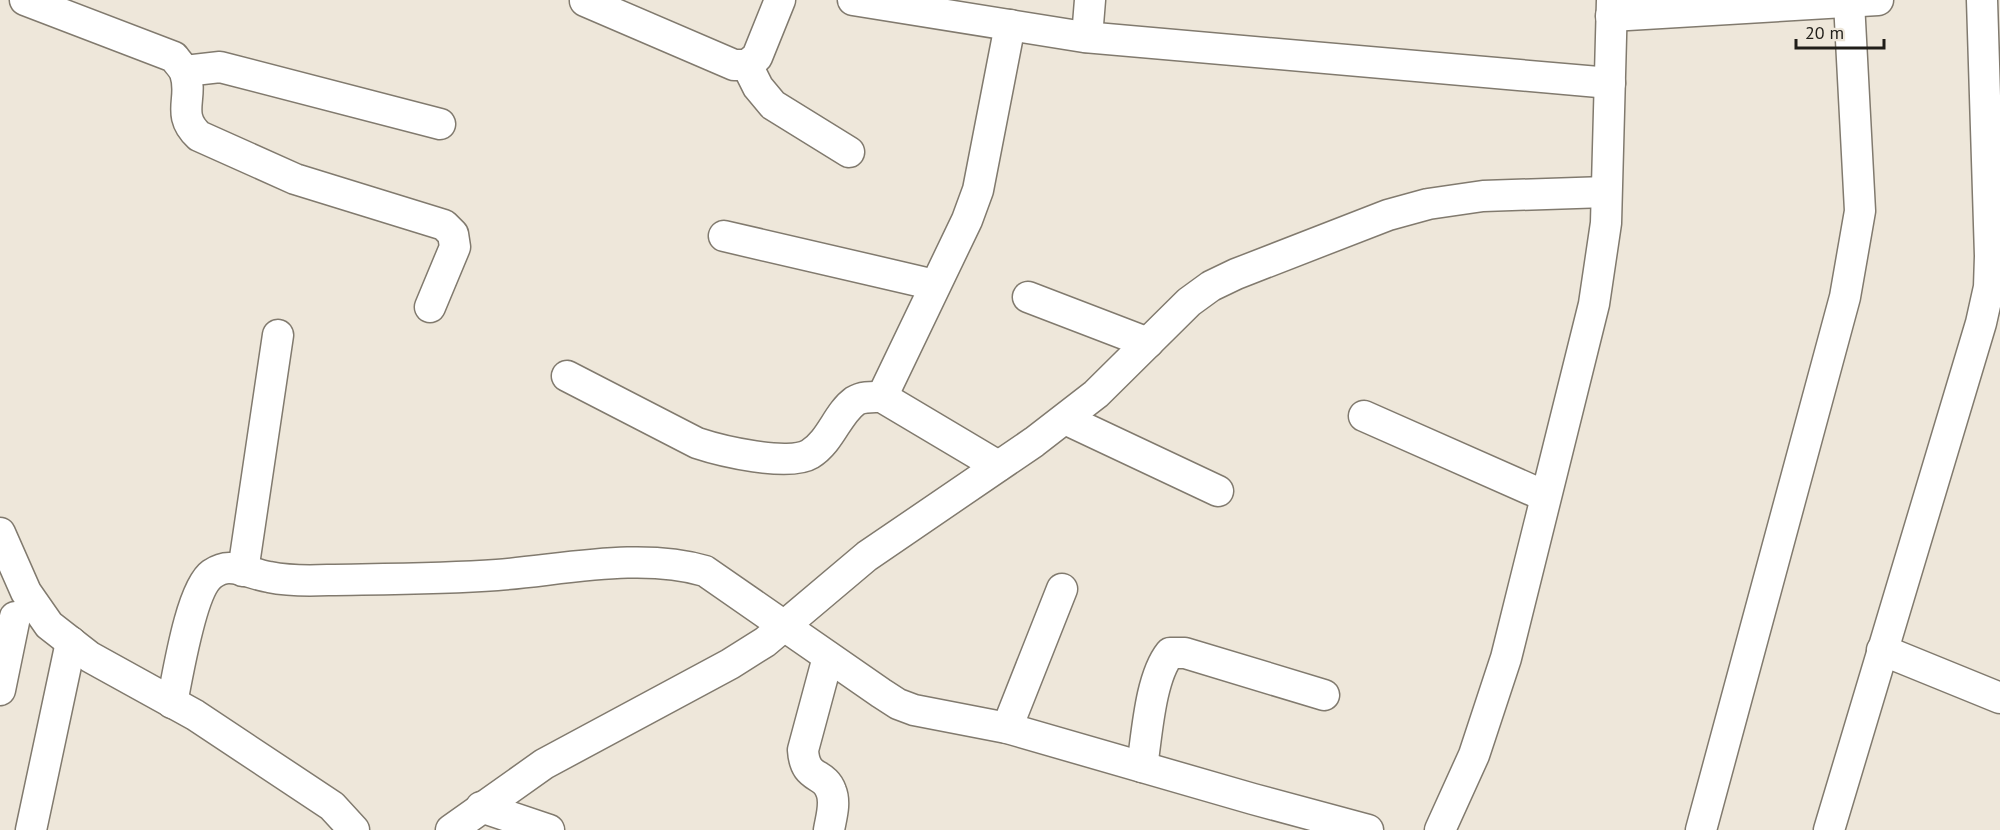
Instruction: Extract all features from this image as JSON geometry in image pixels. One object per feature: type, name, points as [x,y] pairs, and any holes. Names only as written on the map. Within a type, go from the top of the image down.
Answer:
[{"type":"street","points":[[25,0],[174,57],[185,72],[188,92],[186,117],[191,129],[199,136],[295,179],[444,225],[453,234],[455,247],[430,308]]},
{"type":"street","points":[[585,1],[734,65],[747,65],[757,57],[780,0]]},
{"type":"street","points":[[853,0],[1087,37],[1610,83]]},
{"type":"street","points":[[1087,37],[1090,0]]},
{"type":"street","points":[[1440,830],[1474,755],[1506,658],[1594,304],[1606,223],[1611,8],[1878,0]]},
{"type":"street","points":[[1828,830],[1981,322],[1989,287],[1982,0]]},
{"type":"street","points":[[1701,830],[1845,297],[1851,266],[1860,210],[1849,2]]},
{"type":"street","points":[[882,397],[967,220],[978,190],[1010,25]]},
{"type":"street","points":[[747,65],[762,93],[774,105],[849,152]]},
{"type":"street","points":[[185,72],[220,67],[440,124]]},
{"type":"street","points":[[451,830],[544,764],[730,664],[765,642],[884,543],[998,466],[1096,394],[1189,302],[1211,286],[1236,274],[1388,215],[1428,204],[1483,196],[1606,192]]},
{"type":"street","points":[[724,236],[935,285]]},
{"type":"street","points":[[1028,297],[1148,343]]},
{"type":"street","points":[[243,571],[278,335]]},
{"type":"street","points":[[567,376],[708,447],[792,459],[809,455],[823,444],[855,401],[868,396],[882,397],[998,466]]},
{"type":"street","points":[[1364,416],[1545,496]]},
{"type":"street","points":[[1065,418],[1218,491]]},
{"type":"street","points":[[0,533],[26,592],[17,616],[0,690]]},
{"type":"street","points":[[172,703],[194,606],[202,586],[211,575],[222,568],[232,567],[268,577],[302,581],[495,575],[633,562],[668,563],[705,571],[898,704],[914,710],[1007,728],[1368,830]]},
{"type":"street","points":[[1007,728],[1062,588]]},
{"type":"street","points":[[17,616],[49,625],[90,657],[195,715],[332,806],[354,830]]},
{"type":"street","points":[[31,830],[71,642]]},
{"type":"street","points":[[1882,650],[2000,698]]},
{"type":"street","points":[[1142,767],[1156,680],[1162,663],[1170,653],[1185,653],[1324,695]]},
{"type":"street","points":[[828,657],[803,750],[804,763],[810,773],[831,789],[833,802],[829,830]]},
{"type":"street","points":[[481,807],[549,830]]}]
